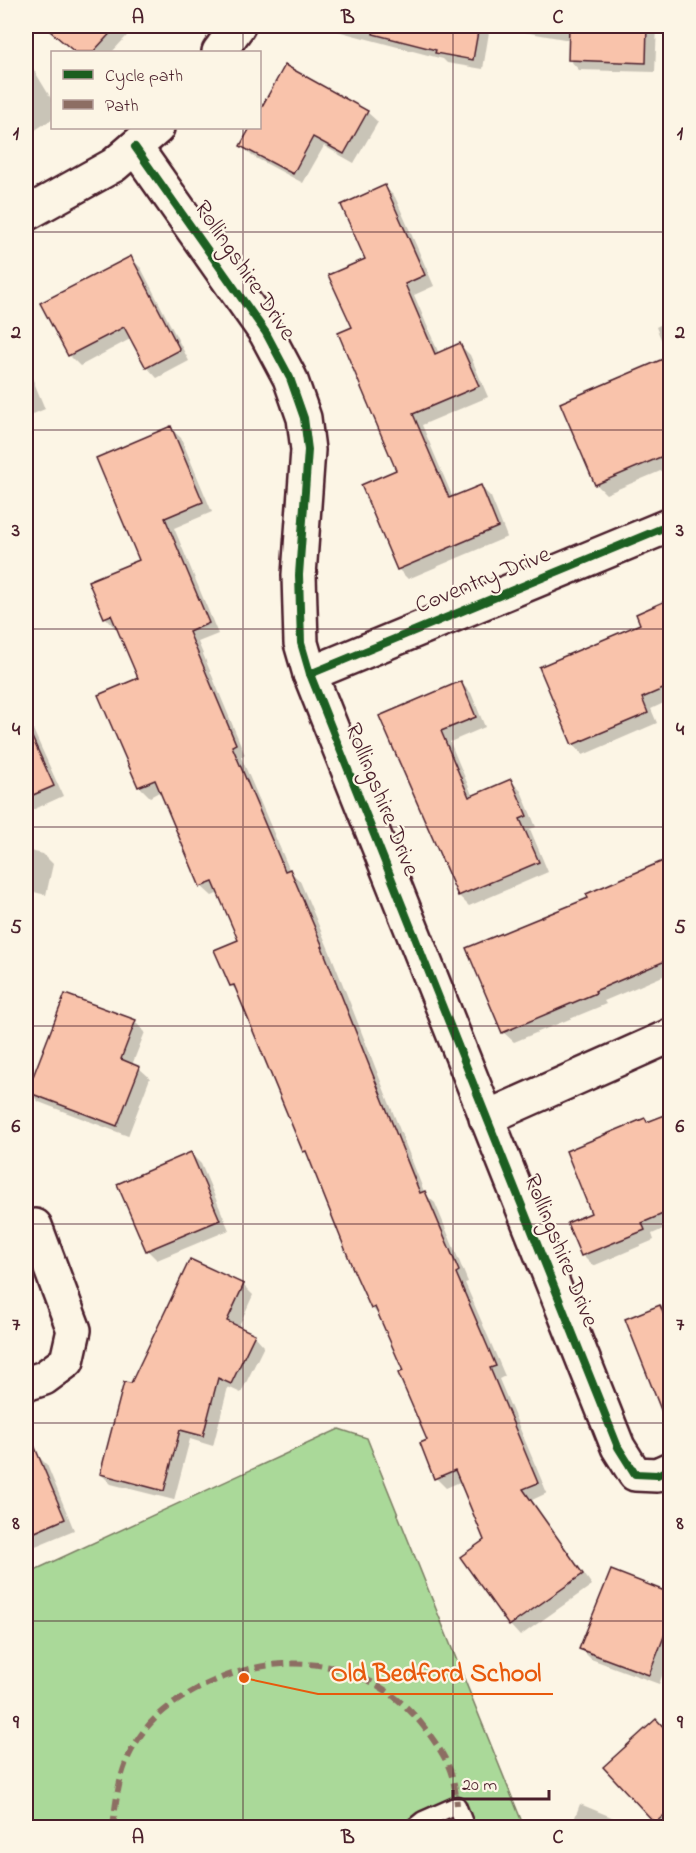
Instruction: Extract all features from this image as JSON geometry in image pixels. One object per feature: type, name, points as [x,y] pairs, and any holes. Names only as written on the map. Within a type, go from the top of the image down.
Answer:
[{"type":"street","points":[[220,51],[238,26]]},
{"type":"street","points":[[26,214],[114,165],[146,137]]},
{"type":"street","name":"Rollingshire Drive","points":[[146,137],[266,333],[290,378],[304,418],[308,450],[299,575],[301,643],[310,674],[618,1447],[635,1474],[657,1474],[670,1469]]},
{"type":"street","name":"Coventry Drive","points":[[310,674],[670,525]]},
{"type":"street","points":[[486,1118],[670,1036]]},
{"type":"street","points":[[26,1384],[44,1378],[67,1361],[74,1330],[35,1226]]},
{"type":"lane","points":[[413,1827],[457,1805],[466,1827]]},
{"type":"green space","points":[[339,1429],[367,1438],[524,1827],[26,1827],[26,1574]]},
{"type":"building","points":[[44,26],[117,26],[94,51],[74,51]]},
{"type":"building","points":[[374,26],[479,26],[473,60],[435,53],[436,50],[373,34]]},
{"type":"building","points":[[569,26],[647,26],[646,63],[568,60]]},
{"type":"building","points":[[285,65],[368,111],[344,154],[313,137],[293,174],[240,146],[249,129],[261,129],[261,108]]},
{"type":"building","points":[[385,185],[425,275],[405,284],[435,354],[460,343],[479,386],[413,414],[449,498],[481,485],[498,527],[397,570],[361,485],[396,470],[338,333],[352,327],[328,275],[365,259],[341,205]]},
{"type":"building","points":[[131,256],[180,350],[146,368],[124,327],[68,356],[40,303]]},
{"type":"building","points":[[670,356],[670,453],[595,485],[560,403]]},
{"type":"building","points":[[171,426],[203,502],[165,518],[209,623],[189,632],[236,744],[232,746],[285,871],[290,869],[323,947],[420,1193],[425,1191],[459,1271],[456,1273],[496,1366],[490,1368],[538,1483],[523,1489],[583,1574],[509,1626],[460,1557],[484,1540],[455,1470],[434,1479],[420,1443],[427,1440],[398,1373],[403,1371],[375,1307],[371,1309],[353,1269],[306,1151],[303,1152],[234,985],[230,986],[214,950],[238,940],[213,882],[200,887],[155,780],[138,787],[98,695],[138,678],[111,615],[104,618],[88,581],[139,560],[96,458]]},
{"type":"building","points":[[670,599],[670,686],[642,698],[648,713],[572,745],[539,667],[640,624],[636,614]]},
{"type":"building","points":[[461,681],[476,717],[441,731],[469,797],[511,779],[527,816],[520,819],[539,862],[458,896],[379,716]]},
{"type":"building","points":[[26,724],[54,786],[26,798]]},
{"type":"building","points":[[670,858],[670,959],[502,1033],[466,948],[588,898],[586,894]]},
{"type":"building","points":[[65,994],[136,1020],[121,1059],[140,1067],[117,1126],[27,1092]]},
{"type":"building","points":[[670,1113],[670,1211],[642,1223],[645,1230],[581,1256],[567,1223],[591,1213],[566,1151],[645,1118],[647,1122]]},
{"type":"building","points":[[191,1152],[220,1220],[146,1251],[117,1184]]},
{"type":"building","points":[[190,1259],[244,1284],[227,1321],[255,1334],[231,1384],[218,1378],[203,1436],[180,1430],[164,1491],[100,1474],[124,1382],[131,1383]]},
{"type":"building","points":[[660,1305],[670,1331],[669,1430],[625,1319]]},
{"type":"building","points":[[26,1426],[65,1519],[26,1536]]},
{"type":"building","points":[[611,1570],[670,1593],[670,1621],[649,1675],[579,1649]]},
{"type":"building","points":[[656,1719],[670,1734],[670,1810],[655,1823],[603,1767]]},
{"type":"marked path","points":[[113,1828],[117,1794],[123,1772],[131,1751],[150,1723],[193,1691],[232,1674],[262,1666],[292,1664],[322,1666],[350,1673],[377,1685],[402,1703],[438,1746],[451,1772],[457,1805]]},
{"type":"cycle path","points":[[135,147],[266,333],[290,378],[304,418],[308,450],[299,575],[301,643],[310,674],[618,1447],[635,1474],[657,1475],[670,1469]]},
{"type":"cycle path","points":[[310,674],[670,525]]},
{"type":"place","name":"Old Bedford School","points":[[244,1678]]}]
